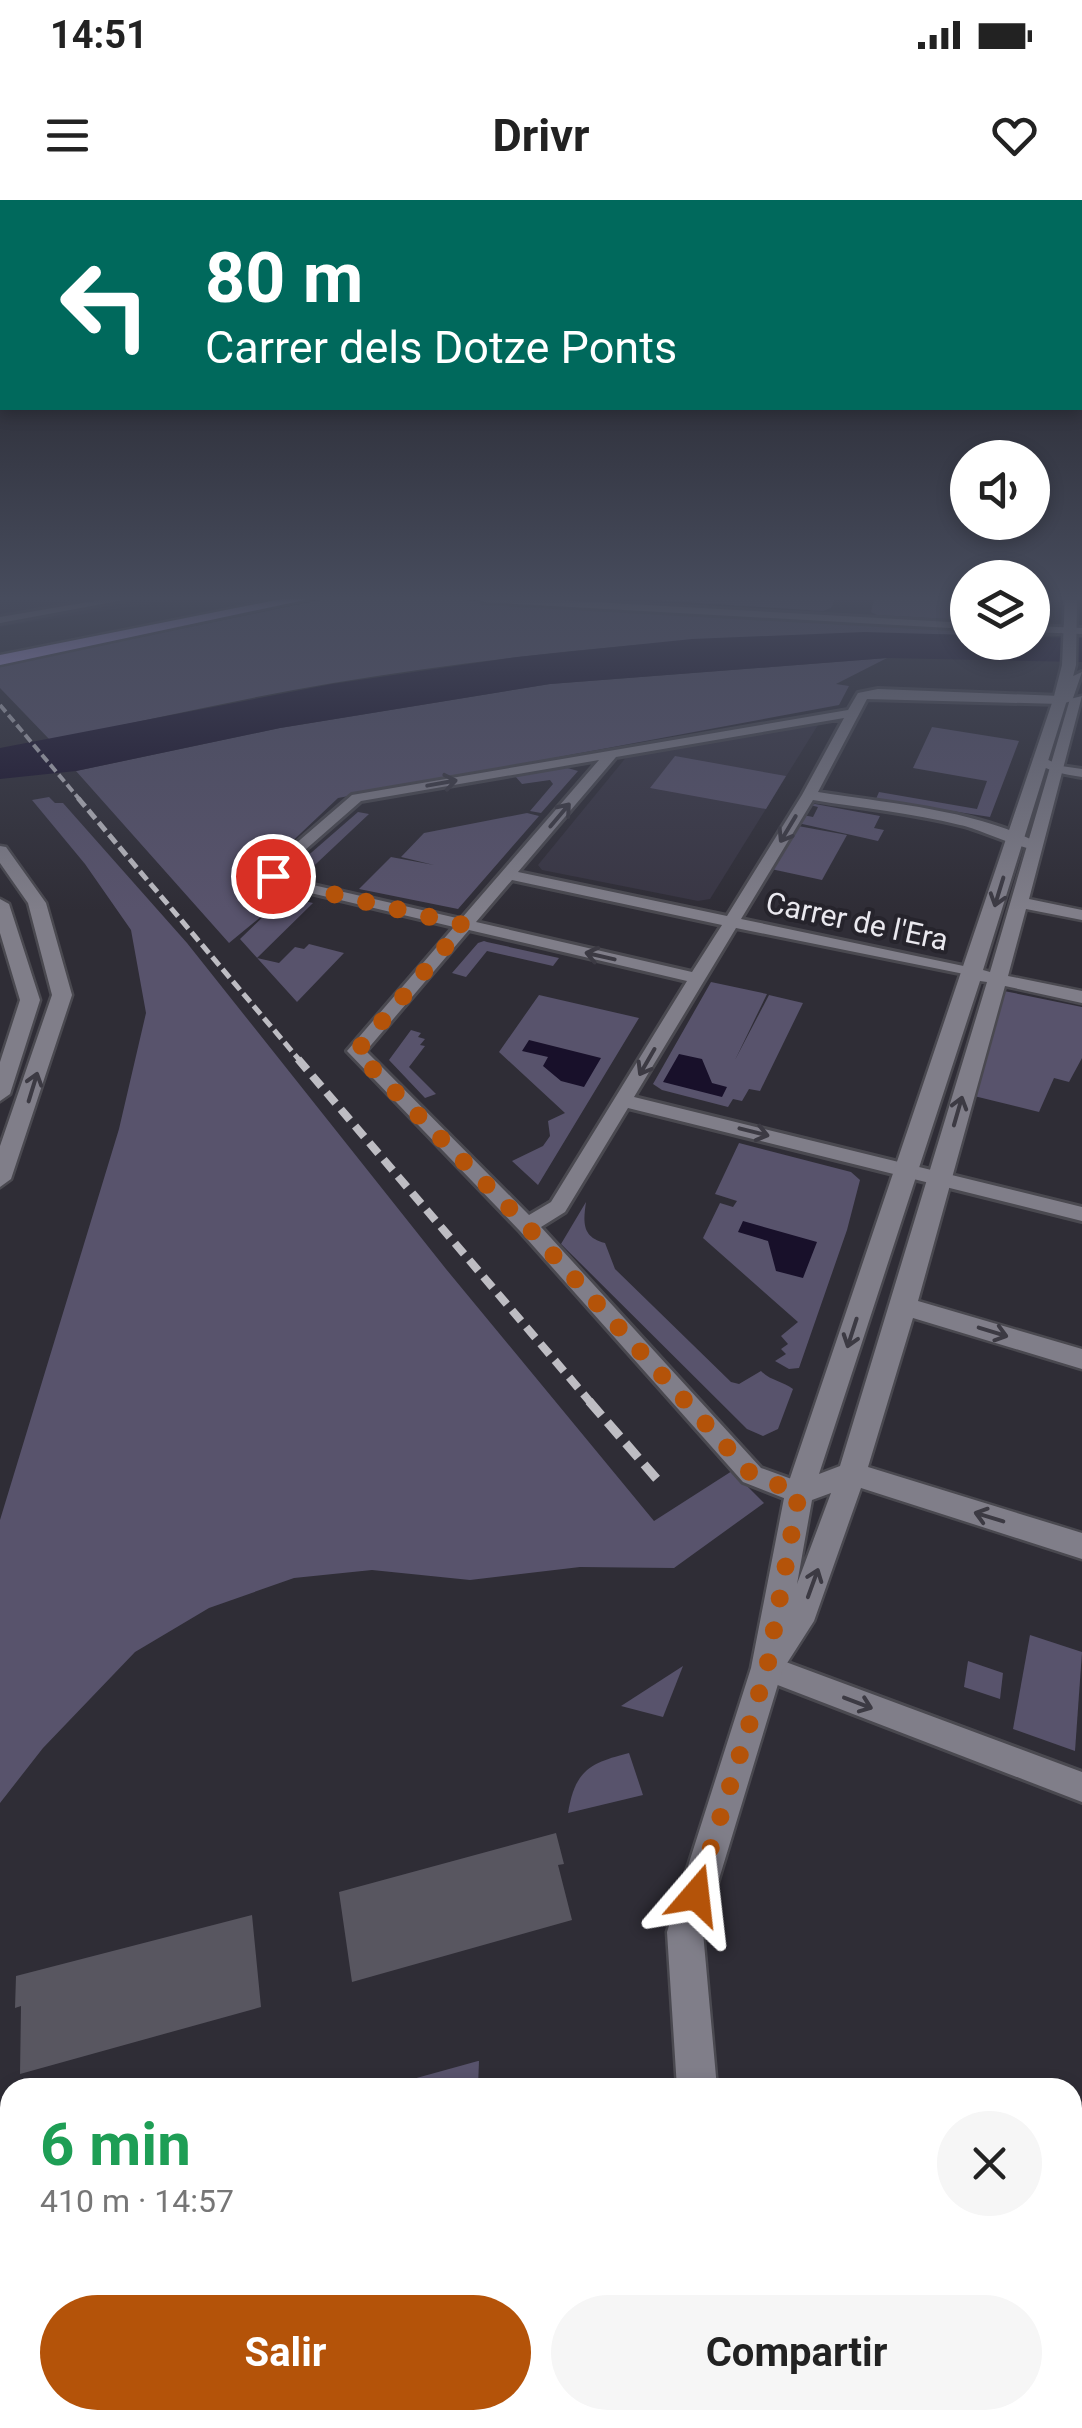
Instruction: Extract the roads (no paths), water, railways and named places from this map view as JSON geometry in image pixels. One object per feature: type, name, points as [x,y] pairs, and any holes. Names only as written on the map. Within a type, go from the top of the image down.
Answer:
[{"type":"street","points":[[527,1226],[558,1208],[808,794],[858,703]]},
{"type":"street","points":[[1049,764],[1059,703]]},
{"type":"street","points":[[696,2078],[685,1932],[767,1668],[799,1493],[973,973],[1026,841],[1069,703]]},
{"type":"street","points":[[696,978],[282,882],[272,871],[357,798],[852,713]]},
{"type":"street","points":[[612,754],[356,1052],[527,1226],[752,1475],[799,1493],[852,1474],[1082,1546]]},
{"type":"street","points":[[1049,764],[1082,772]]},
{"type":"street","points":[[808,794],[1026,841]]},
{"type":"street","points":[[767,1668],[799,1622],[852,1474],[894,1303],[938,1178],[1020,903],[1026,841]]},
{"type":"street","points":[[0,851],[37,903],[62,995],[0,1179]]},
{"type":"street","name":"Carrer de l'Era","points":[[508,875],[973,973]]},
{"type":"street","points":[[1020,903],[1082,915]]},
{"type":"street","points":[[0,904],[30,1000],[0,1094]]},
{"type":"street","points":[[973,973],[1082,997]]},
{"type":"street","points":[[625,1100],[1082,1214]]},
{"type":"street","points":[[896,1204],[906,1214],[880,1295],[894,1303],[1082,1359]]},
{"type":"street","points":[[767,1668],[1082,1786]]},
{"type":"railway","points":[[0,705],[80,800]]},
{"type":"railway","points":[[78,798],[301,1062]]},
{"type":"railway","points":[[298,1059],[591,1403]]},
{"type":"railway","points":[[589,1401],[662,1485]]}]
